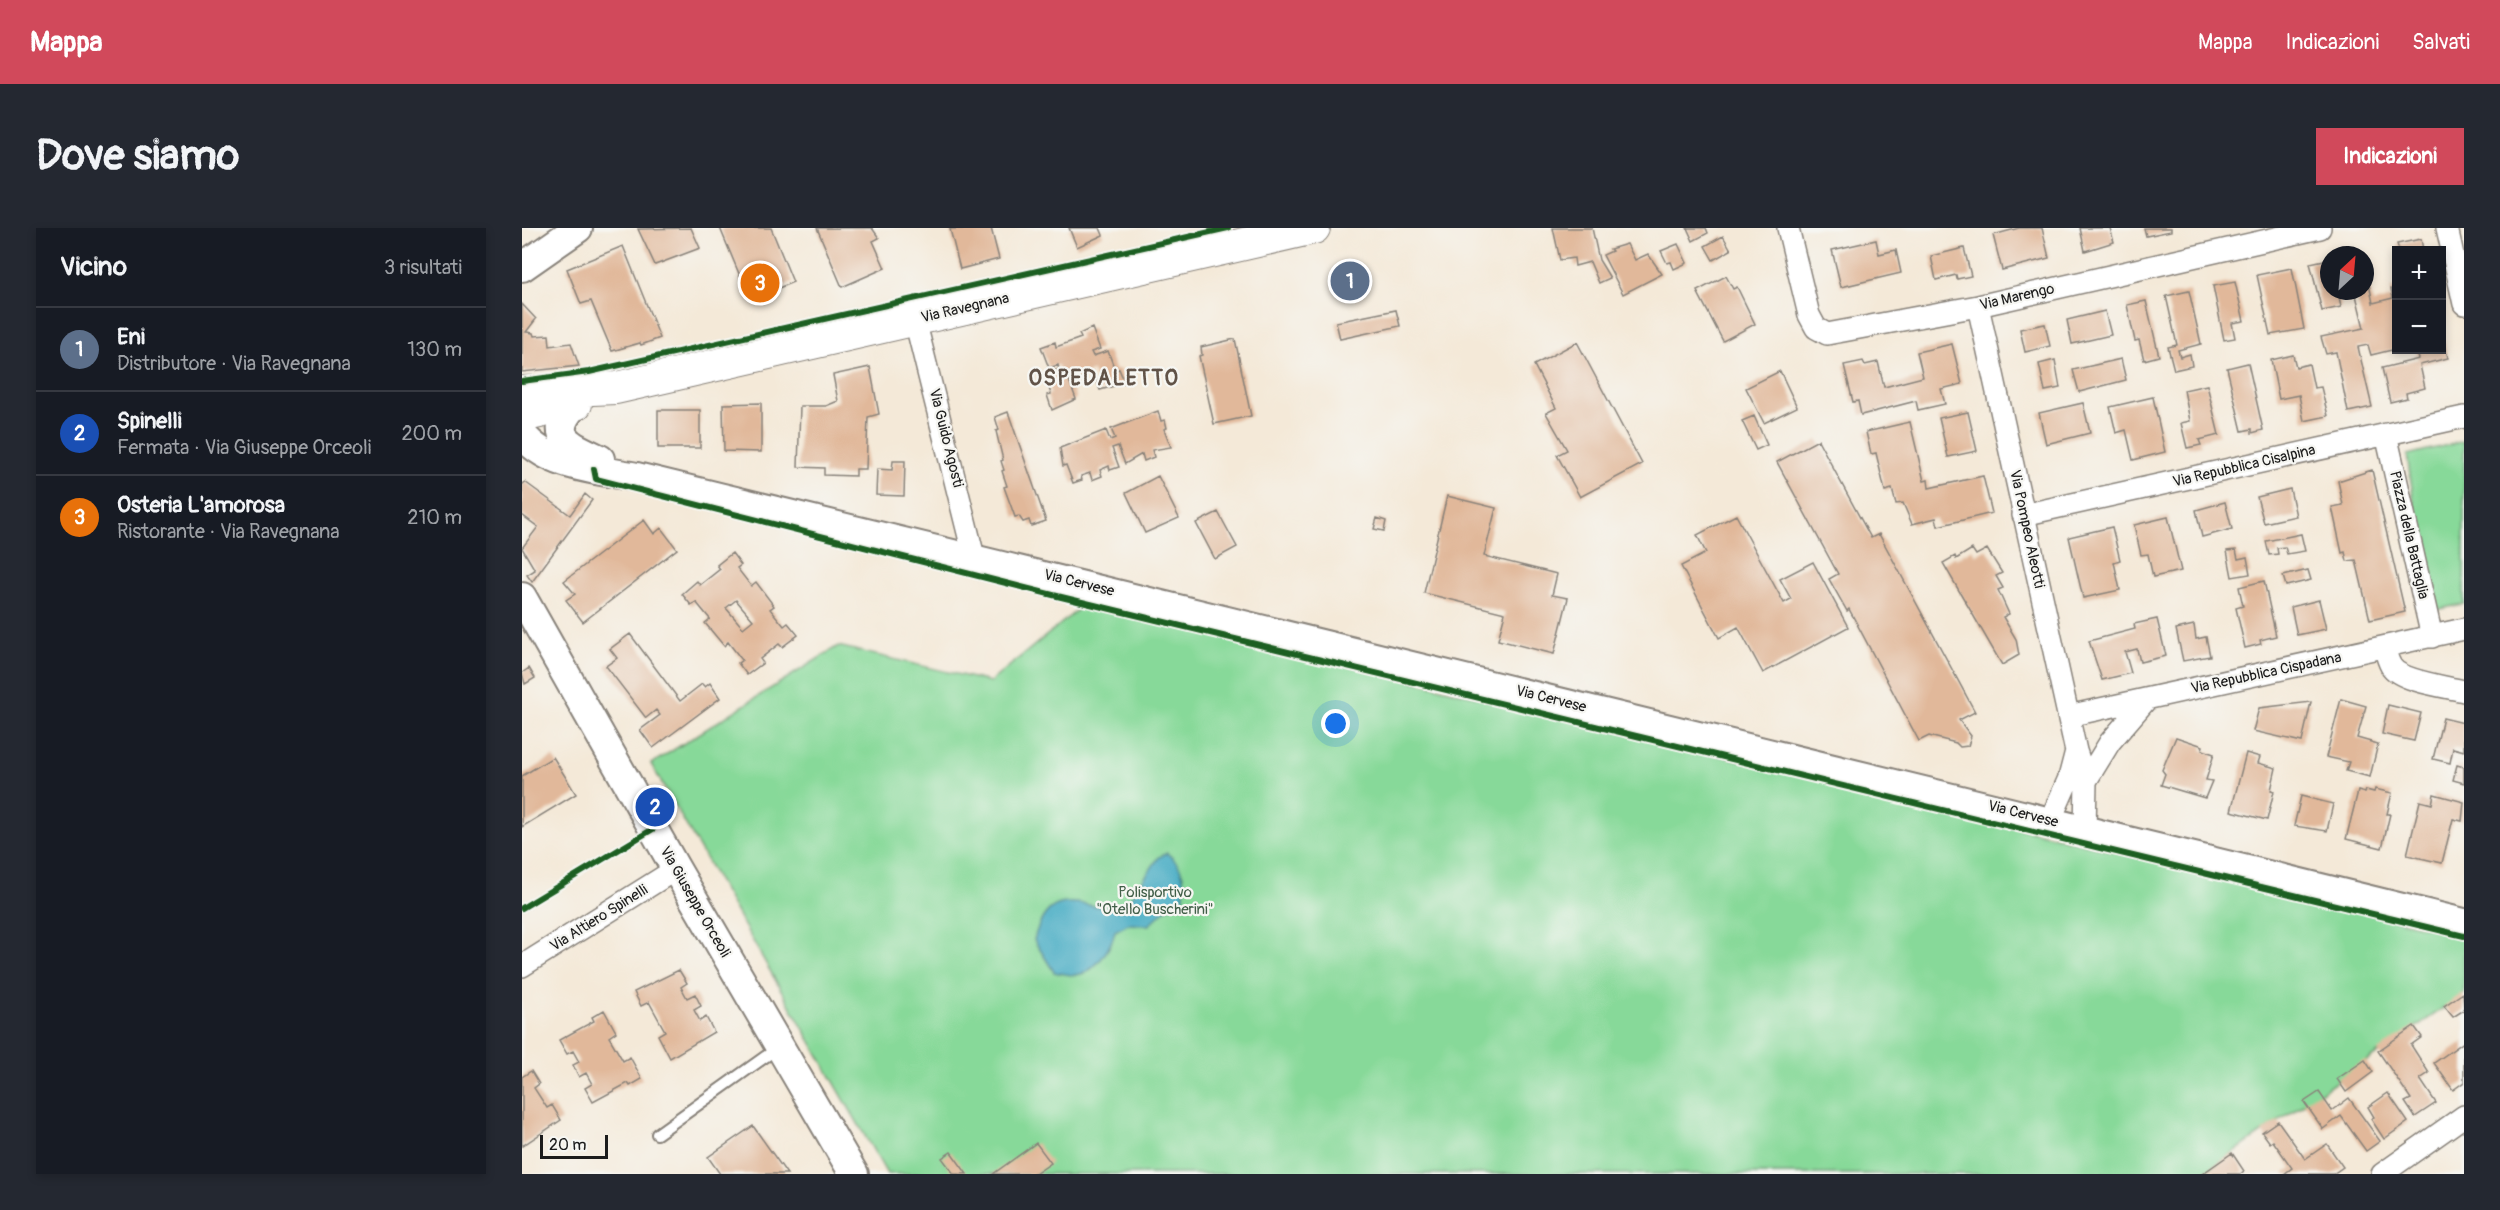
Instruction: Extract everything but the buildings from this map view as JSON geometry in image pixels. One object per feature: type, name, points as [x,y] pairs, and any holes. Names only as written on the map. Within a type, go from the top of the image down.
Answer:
[{"type":"main road","points":[[522,267],[578,228]]},
{"type":"main road","name":"Via Ravegnana","points":[[522,416],[574,405],[616,388],[1314,228]]},
{"type":"main road","name":"Via Ravegnana","points":[[522,392],[616,388]]},
{"type":"main road","name":"Via Cervese","points":[[574,405],[561,424],[566,441],[577,449],[637,477]]},
{"type":"main road","name":"Via Cervese","points":[[522,434],[555,458],[583,467],[637,477],[974,557],[2464,923]]},
{"type":"main road","name":"Via Giuseppe Orceoli","points":[[522,597],[676,869],[854,1174]]},
{"type":"street","name":"Via Marengo","points":[[1788,228],[1809,315],[1816,328],[1827,334],[1978,306],[2320,228]]},
{"type":"street","points":[[2447,228],[2464,304]]},
{"type":"street","name":"Via Pompeo Aleotti","points":[[1978,306],[2076,752],[2086,781]]},
{"type":"street","name":"Via Guido Agosti","points":[[915,320],[974,557]]},
{"type":"street","name":"Via Repubblica Cisalpina","points":[[2024,515],[2464,417]]},
{"type":"street","name":"Piazza della Battaglia","points":[[2386,434],[2432,637]]},
{"type":"street","name":"Via Repubblica Cispadana","points":[[2068,716],[2464,629]]},
{"type":"street","points":[[2385,648],[2390,666],[2396,672],[2405,677],[2464,692]]},
{"type":"street","points":[[2085,830],[2086,781],[2110,742],[2147,699]]},
{"type":"street","points":[[2050,821],[2069,778],[2076,752]]},
{"type":"street","name":"Via Altiero Spinelli","points":[[522,966],[676,869]]},
{"type":"street","points":[[2382,1174],[2464,1116]]},
{"type":"lane","points":[[657,1134],[780,1047]]},
{"type":"green space","points":[[2464,441],[2464,604],[2430,611],[2407,455]]},
{"type":"green space","name":"Polisportivo \"Otello Buscherini\"","points":[[1087,602],[2464,936],[2464,994],[2202,1174],[887,1174],[651,764],[838,646],[990,682]]},
{"type":"water","points":[[1167,853],[1182,872],[1184,898],[1165,910],[1149,925],[1128,924],[1115,931],[1106,953],[1088,971],[1074,975],[1054,972],[1034,940],[1040,923],[1048,911],[1057,905],[1068,903],[1122,910],[1159,857]]},
{"type":"cycle path","points":[[522,381],[589,372],[1228,228]]},
{"type":"cycle path","points":[[594,469],[596,479],[1053,595],[2464,936]]},
{"type":"cycle path","points":[[522,908],[653,829]]},
{"type":"place","name":"Eni","points":[[1350,281]]},
{"type":"place","name":"Osteria L'amorosa","points":[[760,283]]},
{"type":"place","name":"Spinelli","points":[[655,807]]},
{"type":"district","name":"OSPEDALETTO","points":[[1104,378]]}]
